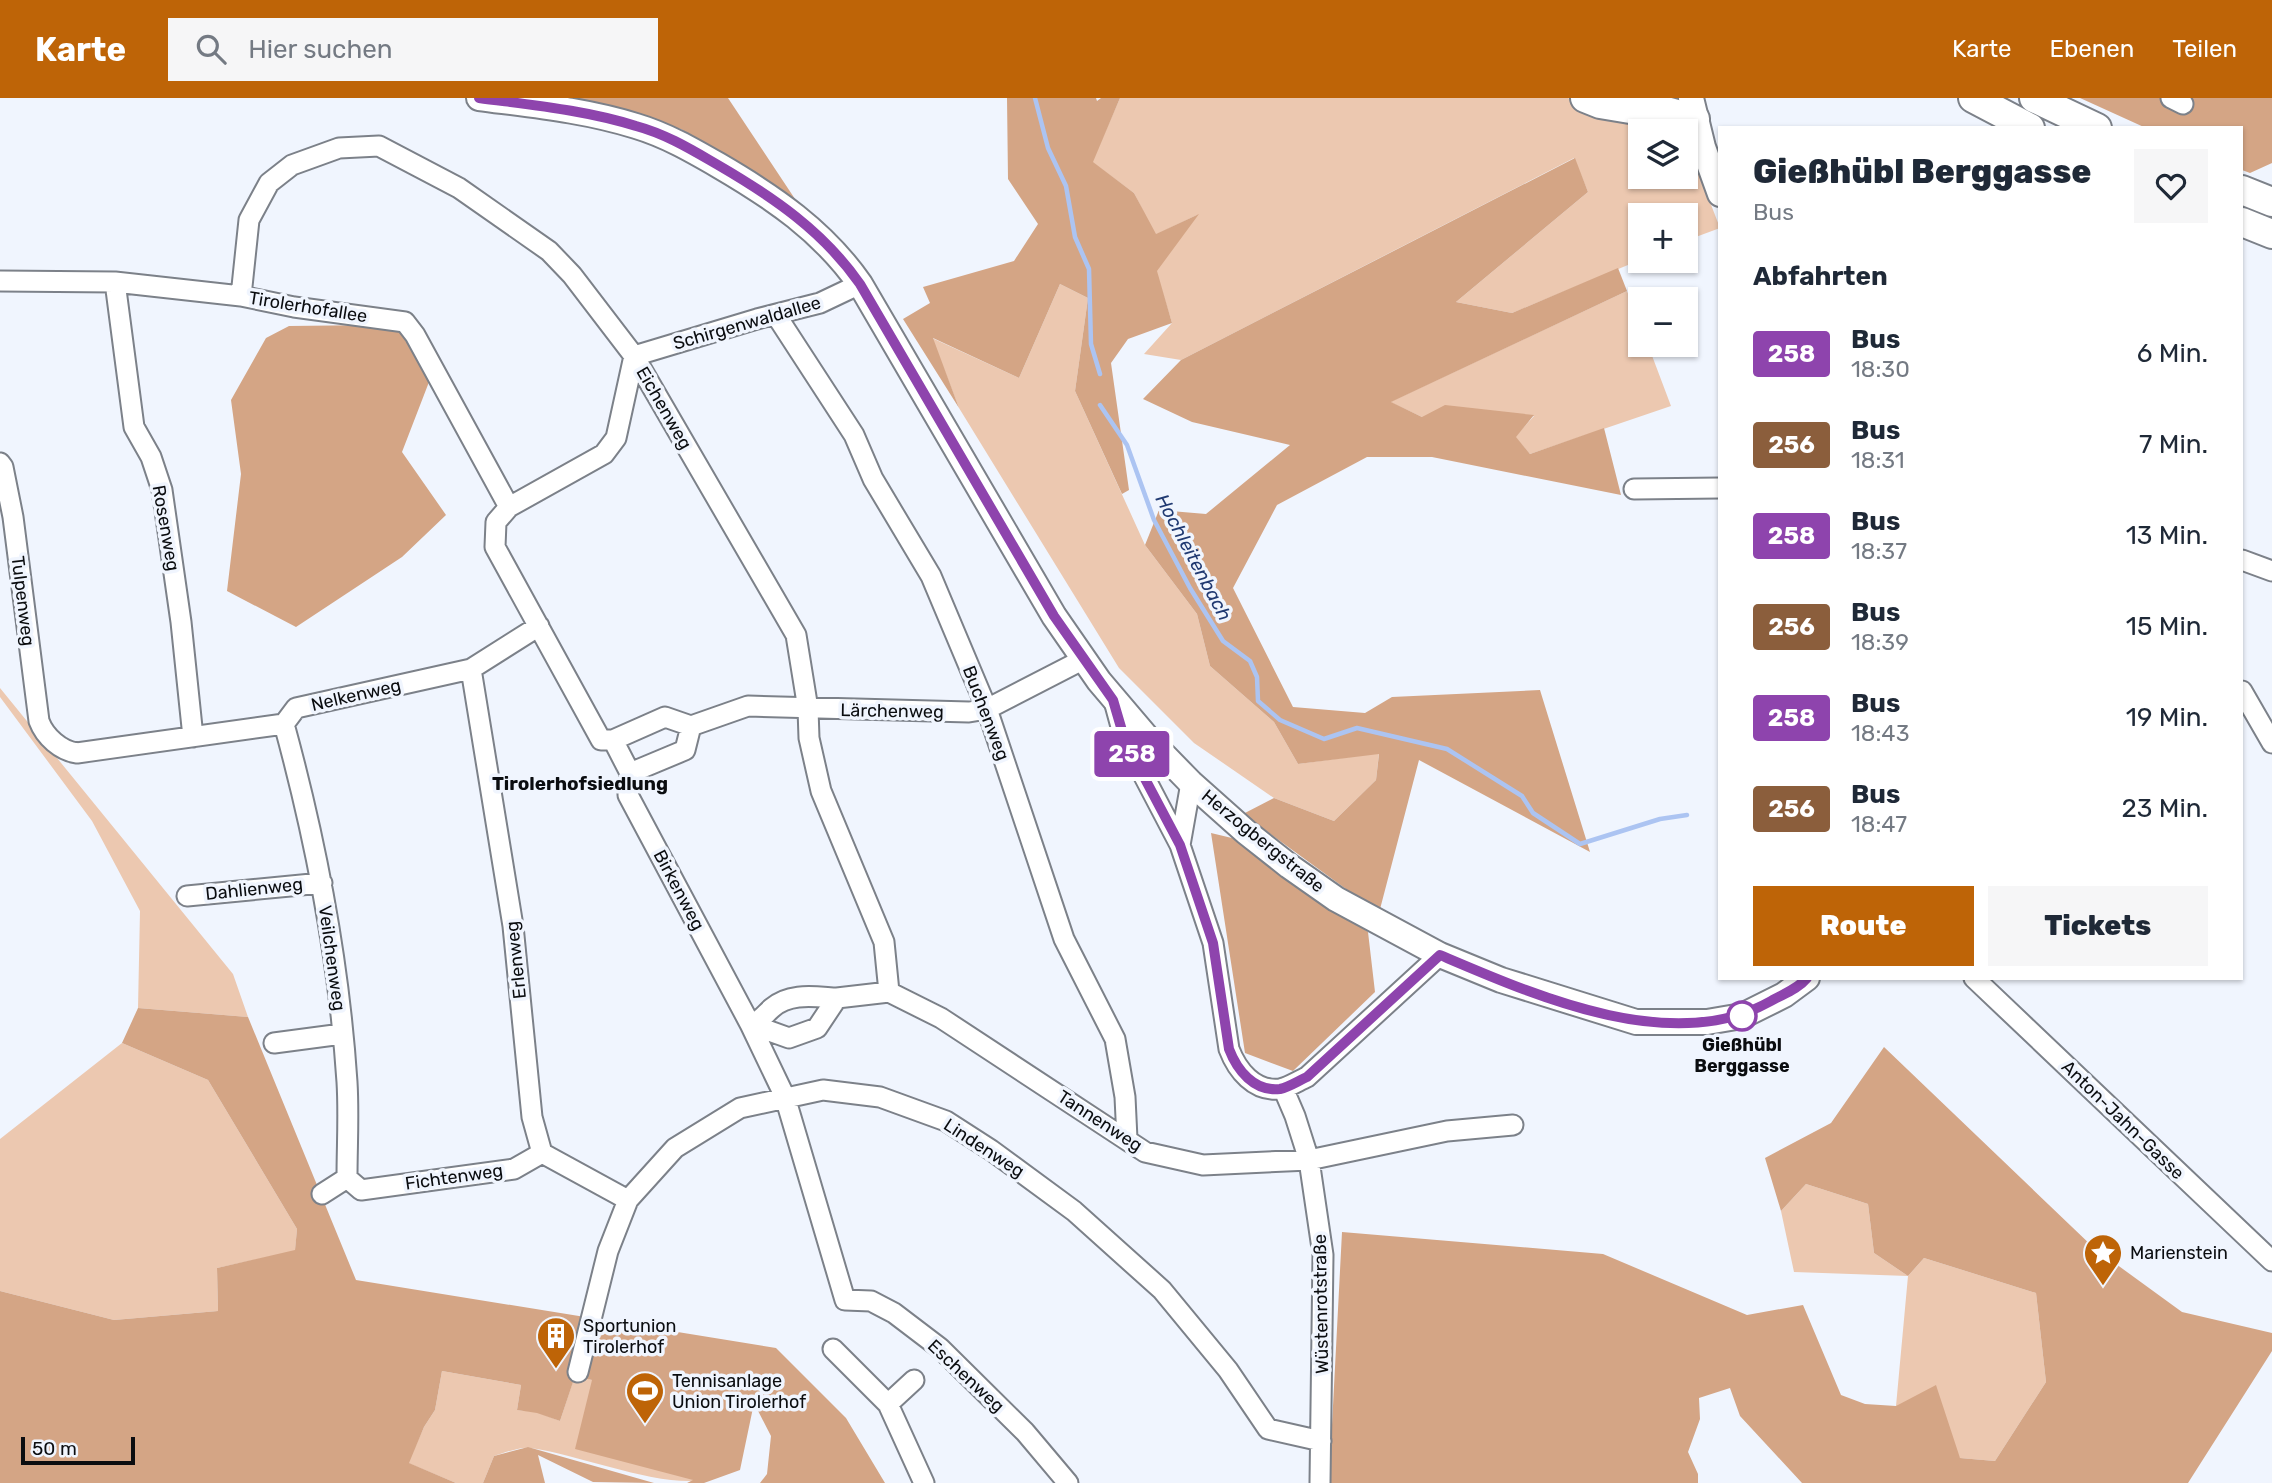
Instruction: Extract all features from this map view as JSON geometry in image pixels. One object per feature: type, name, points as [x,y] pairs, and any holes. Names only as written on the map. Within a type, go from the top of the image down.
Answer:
[{"type":"highway","points":[[1585,98],[1622,108],[1663,103],[1693,109]]},
{"type":"highway","points":[[1973,98],[2026,126]]},
{"type":"highway","points":[[2034,98],[2093,126]]},
{"type":"highway","points":[[2243,190],[2272,202]]},
{"type":"highway","points":[[2243,222],[2272,234]]},
{"type":"main road","name":"Herzogbergstraße","points":[[479,98],[592,114],[638,126],[679,142],[783,205],[830,247],[860,284],[1054,616],[1113,700],[1191,783],[1246,832],[1326,892],[1440,955],[1501,980],[1636,1021],[1659,1024],[1707,1022],[1742,1016],[1784,995],[1804,980]]},
{"type":"main road","points":[[1693,109],[1718,188]]},
{"type":"street","name":"Eichenweg","points":[[241,296],[248,220],[269,183],[292,165],[339,148],[379,146],[459,188],[548,251],[572,275],[634,356],[796,635],[808,709],[809,738],[821,791],[884,942],[889,992]]},
{"type":"street","name":"Tirolerhofallee","points":[[0,281],[115,282],[241,296],[294,307],[405,322],[415,335],[509,507]]},
{"type":"street","name":"Rosenweg","points":[[115,282],[134,428],[151,457],[162,490],[181,622],[193,737]]},
{"type":"street","name":"Schirgenwaldallee","points":[[634,356],[820,303],[860,284]]},
{"type":"street","name":"Buchenweg","points":[[776,315],[854,435],[873,479],[931,576],[987,709],[1064,939],[1115,1039],[1125,1097],[1127,1139]]},
{"type":"street","points":[[509,507],[604,454],[616,438],[634,356]]},
{"type":"street","name":"Tulpenweg","points":[[0,463],[4,467],[13,517],[38,721],[48,737]]},
{"type":"street","points":[[1634,489],[1718,488]]},
{"type":"street","name":"Birkenweg","points":[[509,507],[496,522],[495,547],[601,740],[613,740],[630,773],[628,795],[750,1024],[785,1097],[845,1300]]},
{"type":"street","points":[[2243,560],[2272,571]]},
{"type":"street","name":"Nelkenweg","points":[[48,737],[70,752],[77,753],[284,724],[296,708],[471,670],[540,626]]},
{"type":"street","name":"Lärchenweg","points":[[613,740],[665,717],[691,726],[748,706],[969,712],[987,709],[1084,659]]},
{"type":"street","name":"Erlenweg","points":[[471,670],[513,926],[532,1117],[542,1153]]},
{"type":"street","points":[[2243,696],[2249,723],[2272,743]]},
{"type":"street","points":[[1113,700],[1123,734],[1135,760],[1180,845],[1213,943],[1229,1049],[1235,1064],[1245,1076],[1258,1085],[1283,1088],[1307,1077],[1440,955]]},
{"type":"street","name":"Veilchenweg","points":[[284,724],[303,792],[334,957],[354,1184]]},
{"type":"street","points":[[630,773],[685,750],[691,726]]},
{"type":"street","points":[[1180,845],[1191,783]]},
{"type":"street","name":"Dahlienweg","points":[[187,896],[322,883]]},
{"type":"street","name":"Anton-Jahn-Gasse","points":[[1976,980],[2272,1261]]},
{"type":"street","points":[[750,1024],[762,1020],[774,1006],[807,994],[837,998],[889,992]]},
{"type":"street","name":"Tannenweg","points":[[889,992],[941,1018],[1146,1152],[1203,1166],[1309,1160],[1447,1131],[1513,1125]]},
{"type":"street","points":[[750,1024],[789,1038],[817,1028],[837,998]]},
{"type":"street","points":[[274,1043],[342,1034]]},
{"type":"street","name":"Wüstenrotstraße","points":[[1283,1088],[1309,1160],[1324,1255],[1320,1483]]},
{"type":"street","name":"Lindenweg","points":[[578,1372],[608,1251],[628,1200],[675,1148],[740,1108],[823,1090],[880,1097],[946,1121],[991,1150],[1074,1211],[1162,1290],[1228,1370],[1268,1429],[1321,1441]]},
{"type":"street","points":[[542,1153],[628,1200]]},
{"type":"street","name":"Fichtenweg","points":[[354,1184],[514,1169],[542,1153]]},
{"type":"street","points":[[322,1194],[354,1184]]},
{"type":"street","name":"Eschenweg","points":[[845,1300],[872,1301],[894,1313],[940,1348],[1025,1432],[1068,1483]]},
{"type":"street","points":[[833,1349],[888,1404],[924,1483]]},
{"type":"street","points":[[888,1404],[914,1380]]},
{"type":"shaded area","points":[[537,98],[728,98],[795,199],[681,129]]},
{"type":"shaded area","points":[[1007,98],[1096,98],[1097,101],[1101,98],[1120,98],[1093,162],[1134,193],[1156,234],[1199,214],[1157,271],[1172,323],[1128,339],[1111,363],[1129,490],[1122,494],[1075,391],[1088,298],[1060,284],[1019,378],[933,338],[959,408],[903,319],[930,303],[923,287],[1014,261],[1038,224],[1008,179]]},
{"type":"shaded area","points":[[1120,98],[1568,98],[1596,112],[1639,119],[1628,119],[1628,189],[1698,189],[1698,171],[1718,229],[1698,236],[1698,203],[1628,203],[1628,265],[1512,313],[1456,302],[1588,192],[1574,158],[1181,360],[1144,354],[1172,323],[1156,271],[1197,215],[1155,235],[1134,193],[1092,162]]},
{"type":"shaded area","points":[[2080,98],[2272,98],[2272,163],[2250,173],[2243,170],[2243,126],[2142,126]]},
{"type":"shaded area","points":[[1575,158],[1588,192],[1456,302],[1512,313],[1618,268],[1627,291],[1391,402],[1422,417],[1445,405],[1534,415],[1516,437],[1530,454],[1604,428],[1621,495],[1432,457],[1367,457],[1277,505],[1233,588],[1293,707],[1365,713],[1392,697],[1540,690],[1590,852],[1419,760],[1379,913],[1243,814],[1274,798],[1334,821],[1376,780],[1379,754],[1298,764],[1274,722],[1210,666],[1197,614],[1145,545],[1159,510],[1206,514],[1290,445],[1192,422],[1143,399],[1181,360]]},
{"type":"shaded area","points":[[1060,284],[1088,298],[1075,391],[1145,545],[1197,614],[1210,666],[1274,722],[1298,764],[1379,753],[1376,780],[1334,821],[1274,798],[1194,743],[1119,668],[959,408],[932,338],[1019,378]]},
{"type":"shaded area","points":[[1627,291],[1628,357],[1653,357],[1671,406],[1530,454],[1515,437],[1534,416],[1422,417],[1390,402]]},
{"type":"shaded area","points":[[375,325],[406,333],[429,382],[402,452],[446,515],[402,557],[296,627],[227,591],[241,474],[231,400],[266,338],[289,326]]},
{"type":"shaded area","points":[[0,688],[233,974],[248,1017],[138,1008],[140,911],[92,821],[0,697]]},
{"type":"shaded area","points":[[1211,833],[1236,839],[1368,932],[1375,992],[1293,1071],[1245,1053]]},
{"type":"shaded area","points":[[138,1008],[248,1017],[356,1280],[776,1348],[846,1418],[885,1483],[760,1483],[767,1474],[771,1436],[754,1403],[740,1470],[704,1483],[687,1483],[693,1480],[575,1449],[592,1380],[575,1376],[560,1421],[517,1410],[521,1385],[442,1371],[435,1410],[424,1427],[409,1463],[456,1483],[0,1483],[0,1291],[114,1320],[218,1311],[217,1268],[295,1250],[297,1229],[208,1080],[122,1043]]},
{"type":"shaded area","points":[[122,1043],[208,1080],[297,1229],[295,1251],[217,1268],[218,1311],[114,1320],[0,1291],[0,1139]]},
{"type":"shaded area","points":[[1884,1047],[2094,1248],[2182,1312],[2272,1333],[2272,1351],[2188,1483],[1802,1483],[1740,1416],[1730,1388],[1699,1398],[1700,1419],[1688,1452],[1698,1474],[1698,1483],[1329,1483],[1342,1232],[1603,1254],[1747,1315],[1803,1305],[1841,1395],[1865,1404],[1896,1406],[1936,1385],[1960,1458],[1995,1461],[2046,1382],[2036,1293],[1924,1258],[1908,1276],[1874,1253],[1868,1204],[1806,1184],[1781,1211],[1765,1158],[1831,1123]]},
{"type":"shaded area","points":[[1806,1184],[1868,1204],[1874,1253],[1908,1276],[1794,1272],[1781,1211]]},
{"type":"shaded area","points":[[1924,1258],[2036,1293],[2046,1382],[1995,1461],[1960,1458],[1896,1406],[1908,1276]]},
{"type":"shaded area","points":[[442,1371],[521,1385],[517,1410],[537,1412],[560,1421],[575,1375],[592,1380],[694,1481],[656,1478],[527,1448],[494,1456],[483,1483],[456,1483],[408,1463],[435,1410]]},
{"type":"shaded area","points":[[528,1447],[654,1483],[593,1482],[538,1455],[545,1483],[483,1483],[494,1456]]},
{"type":"waterway","name":"Hochleitenbach","points":[[1035,98],[1048,148],[1066,186],[1075,237],[1089,269],[1091,344],[1100,374]]},
{"type":"waterway","name":"Hochleitenbach","points":[[1100,405],[1127,445],[1154,520],[1190,588],[1223,641],[1250,661],[1257,677],[1258,701],[1280,720],[1324,739],[1357,728],[1447,749],[1522,796],[1533,813],[1580,844],[1660,819],[1687,815]]},
{"type":"bus line","name":"258","points":[[479,98],[592,114],[638,126],[679,142],[783,205],[840,257],[860,284],[899,349],[1054,616],[1113,700],[1123,734],[1135,760],[1180,845],[1213,943],[1229,1049],[1235,1064],[1245,1076],[1258,1085],[1273,1089],[1283,1088],[1307,1077],[1440,955],[1553,998],[1636,1021],[1659,1024],[1707,1022],[1742,1016],[1784,995],[1806,980]]},
{"type":"place","name":"Gießhübl Berggasse","points":[[1742,1016]]},
{"type":"place","name":"Marienstein","points":[[2103,1287]]},
{"type":"place","name":"Sportunion Tirolerhof","points":[[556,1370]]},
{"type":"place","name":"Tennisanlage Union Tirolerhof","points":[[645,1425]]},
{"type":"district","name":"Tirolerhofsiedlung","points":[[580,783]]}]
